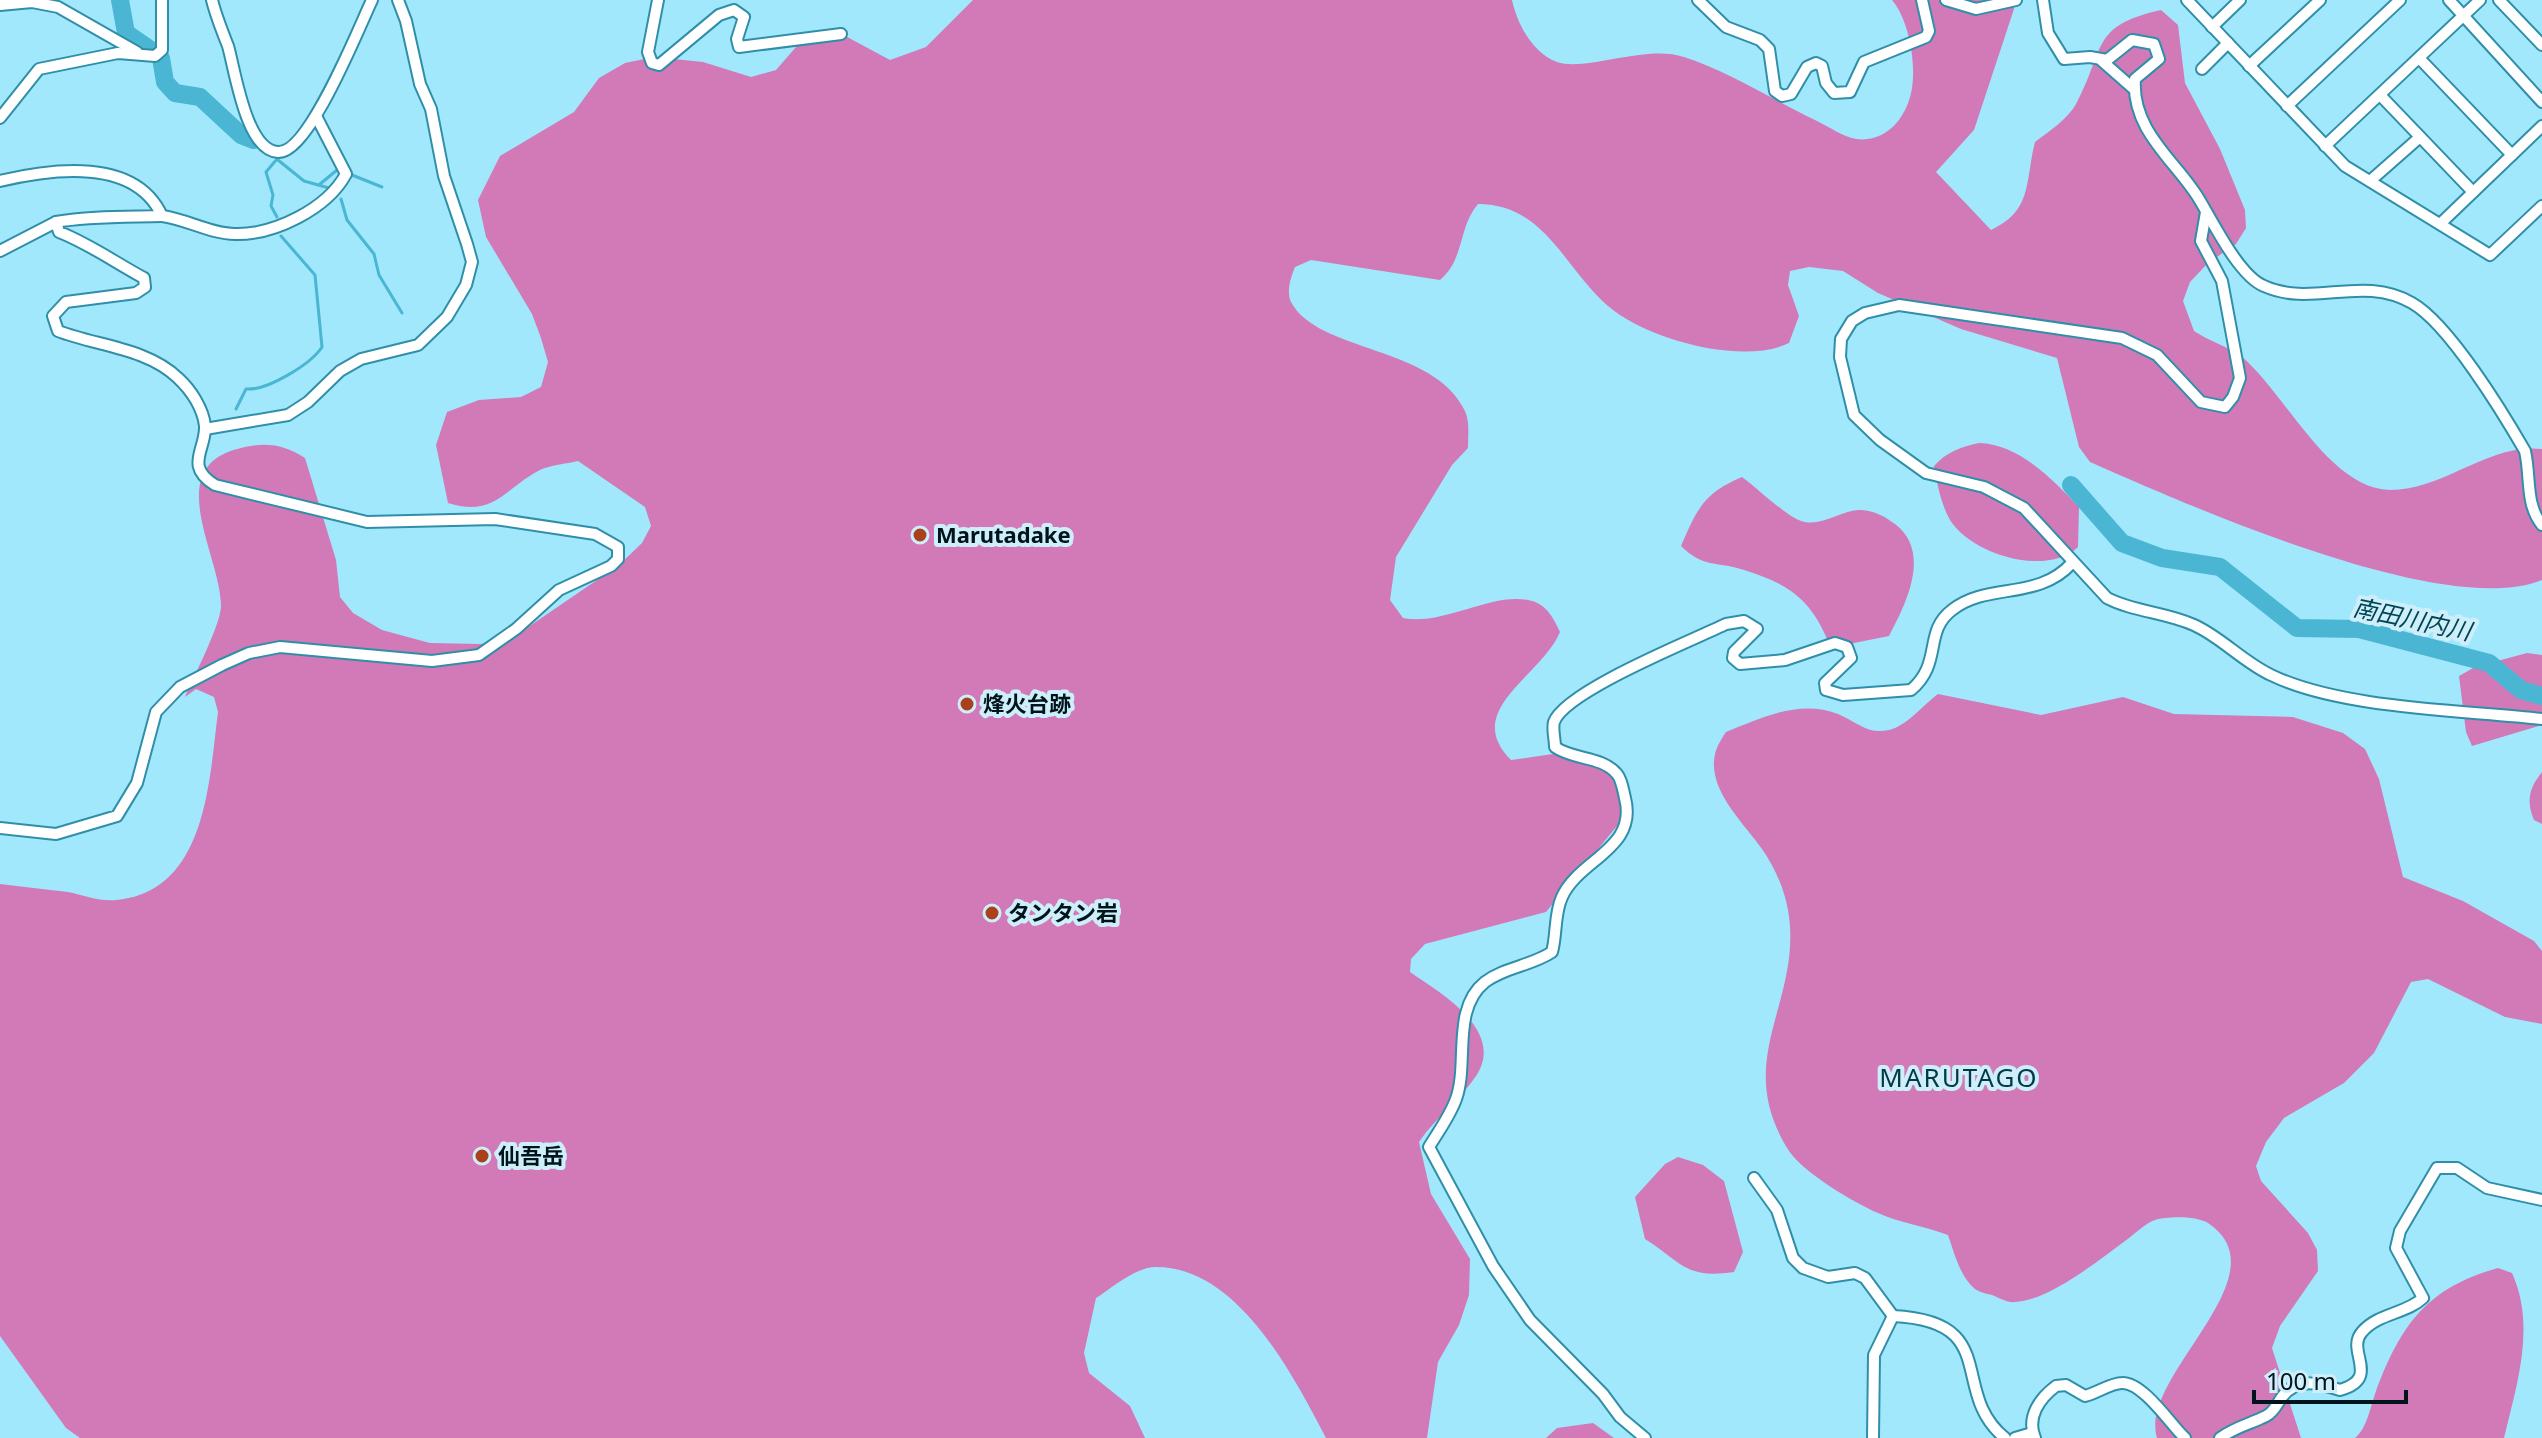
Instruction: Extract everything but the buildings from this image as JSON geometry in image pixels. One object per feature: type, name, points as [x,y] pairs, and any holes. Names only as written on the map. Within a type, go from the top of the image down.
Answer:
[{"type":"street","points":[[0,118],[39,69],[118,53],[155,56],[162,50],[162,0]]},
{"type":"street","points":[[212,0],[245,112],[261,142],[270,150],[283,152],[307,131],[316,116],[372,0]]},
{"type":"street","points":[[205,429],[288,415],[308,402],[340,371],[361,359],[418,345],[447,317],[466,285],[472,262],[470,253],[444,176],[431,109],[420,84],[406,21],[398,0]]},
{"type":"street","points":[[658,0],[648,52],[652,63],[659,65],[719,15],[734,10],[744,17],[737,39],[739,47],[841,34]]},
{"type":"street","points":[[1698,0],[1726,27],[1760,40],[1769,49],[1775,91],[1782,96],[1791,94],[1807,67],[1816,63],[1822,66],[1826,83],[1834,93],[1850,92],[1864,62],[1926,37],[1929,31],[1922,0]]},
{"type":"street","points":[[1946,0],[1976,9],[2016,0]]},
{"type":"street","points":[[2043,0],[2048,33],[2064,59],[2090,57],[2102,61],[2135,90]]},
{"type":"street","points":[[2187,0],[2345,166],[2490,255],[2542,206]]},
{"type":"street","points":[[2212,27],[2240,0]]},
{"type":"street","points":[[2249,66],[2320,0]]},
{"type":"street","points":[[2287,106],[2400,0]]},
{"type":"street","points":[[2449,0],[2542,102]]},
{"type":"street","points":[[2325,146],[2480,0]]},
{"type":"street","points":[[2499,0],[2542,45]]},
{"type":"street","points":[[0,5],[32,2],[58,7],[142,54]]},
{"type":"street","points":[[2102,61],[2119,53],[2132,40],[2154,44],[2159,59],[2135,79],[2141,112],[2163,155],[2198,197],[2240,263],[2261,286],[2305,293],[2353,288],[2376,290],[2415,305],[2449,339],[2513,429],[2525,451],[2534,516],[2542,525]]},
{"type":"street","points":[[2202,69],[2228,43]]},
{"type":"street","points":[[2419,58],[2512,155]]},
{"type":"street","points":[[2380,95],[2473,192]]},
{"type":"street","points":[[0,251],[56,222],[78,218],[162,216],[182,218],[233,234],[274,230],[336,192],[346,174],[316,116]]},
{"type":"street","points":[[2440,224],[2542,126]]},
{"type":"street","points":[[2370,181],[2420,137]]},
{"type":"street","points":[[0,181],[33,174],[105,173],[124,180],[155,202],[162,216]]},
{"type":"street","points":[[2206,212],[2201,241],[2226,294],[2229,329],[2240,378],[2233,397],[2225,407],[2201,402],[2157,355],[2122,338],[1899,305],[1865,313],[1852,321],[1841,339],[1840,357],[1849,401],[1865,427],[1926,473],[1984,487],[2024,508],[2107,598],[2123,607],[2174,616],[2201,628],[2269,675],[2308,690],[2426,708],[2542,719]]},
{"type":"street","points":[[0,828],[56,834],[117,816],[129,801],[137,783],[156,712],[180,687],[249,653],[280,647],[432,661],[479,655],[516,629],[559,590],[611,566],[618,559],[618,547],[595,534],[475,518],[367,522],[228,489],[209,481],[200,472],[197,452],[205,429],[193,395],[160,365],[125,350],[87,342],[58,331],[53,316],[66,302],[136,293],[145,287],[144,278],[95,253],[78,239],[59,232],[56,222]]},
{"type":"street","points":[[1645,1438],[1620,1417],[1603,1394],[1530,1320],[1493,1266],[1429,1147],[1456,1098],[1462,1040],[1473,997],[1482,984],[1499,974],[1552,952],[1562,896],[1572,882],[1617,841],[1626,824],[1629,812],[1617,774],[1604,764],[1555,747],[1553,724],[1560,712],[1582,694],[1726,624],[1744,621],[1757,629],[1734,652],[1733,658],[1740,664],[1785,660],[1835,643],[1847,647],[1851,658],[1829,677],[1825,683],[1826,690],[1843,695],[1911,690],[1922,681],[1931,665],[1939,622],[1953,608],[2050,583],[2072,563]]},
{"type":"street","points":[[2220,1438],[2235,1427],[2267,1415],[2284,1393],[2299,1384],[2316,1383],[2340,1390],[2358,1380],[2363,1369],[2356,1343],[2360,1333],[2378,1320],[2414,1307],[2423,1298],[2396,1248],[2400,1231],[2437,1168],[2457,1168],[2487,1188],[2542,1200]]},
{"type":"street","points":[[1754,1178],[1777,1210],[1793,1258],[1803,1268],[1828,1277],[1855,1273],[1865,1278],[1893,1316],[1939,1325],[1957,1336],[1967,1351],[1985,1414],[2005,1438]]},
{"type":"street","points":[[1873,1438],[1874,1355],[1893,1316]]},
{"type":"street","points":[[2015,1438],[2033,1436],[2035,1408],[2056,1386],[2066,1385],[2085,1396],[2119,1382],[2129,1384],[2145,1395],[2185,1438]]},
{"type":"shaded area","points":[[973,0],[1512,0],[1527,36],[1540,52],[1557,62],[1584,64],[1652,54],[1684,57],[1735,78],[1846,136],[1867,139],[1878,137],[1894,125],[1906,108],[1912,88],[1910,42],[1903,19],[1892,0],[2012,0],[2014,9],[1974,130],[1936,172],[1991,230],[2005,222],[2021,204],[2035,142],[2072,110],[2110,32],[2138,16],[2161,10],[2178,25],[2185,83],[2220,149],[2245,210],[2246,228],[2236,244],[2208,263],[2190,282],[2183,301],[2194,331],[2242,357],[2328,457],[2347,474],[2368,485],[2390,490],[2410,488],[2503,453],[2542,449],[2542,580],[2498,588],[2444,584],[2381,571],[2249,528],[2090,462],[2079,447],[2057,358],[1961,329],[1878,293],[1843,271],[1809,267],[1790,271],[1788,285],[1799,316],[1789,343],[1747,352],[1696,346],[1646,329],[1625,318],[1593,291],[1537,226],[1501,207],[1478,204],[1467,223],[1454,262],[1440,280],[1311,260],[1295,267],[1289,289],[1291,302],[1305,319],[1325,331],[1429,373],[1450,389],[1467,415],[1468,448],[1452,465],[1396,557],[1390,600],[1403,618],[1419,619],[1502,600],[1532,601],[1546,609],[1560,632],[1551,648],[1500,709],[1495,725],[1498,742],[1511,760],[1572,752],[1606,758],[1619,768],[1627,784],[1631,809],[1546,912],[1425,944],[1411,959],[1410,972],[1466,1015],[1483,1044],[1483,1059],[1476,1076],[1419,1142],[1431,1194],[1470,1259],[1469,1295],[1459,1325],[1438,1362],[1427,1438],[1326,1438],[1279,1356],[1237,1304],[1213,1285],[1185,1272],[1156,1267],[1133,1274],[1096,1298],[1084,1353],[1089,1373],[1130,1406],[1145,1438],[80,1438],[66,1428],[0,1336],[0,884],[116,900],[146,892],[169,877],[186,855],[206,799],[218,712],[214,697],[196,689],[185,697],[212,638],[221,606],[219,585],[201,515],[199,492],[204,473],[217,458],[241,448],[274,446],[297,453],[305,458],[336,560],[340,597],[353,613],[382,630],[430,643],[481,644],[515,636],[619,565],[642,543],[651,526],[645,507],[578,461],[540,470],[488,504],[464,507],[448,503],[436,445],[447,412],[479,400],[521,397],[541,387],[548,362],[532,314],[486,237],[478,200],[500,156],[574,112],[599,78],[625,63],[654,57],[703,62],[751,77],[776,70],[810,31],[836,31],[890,60],[926,47]]},
{"type":"shaded area","points":[[1979,443],[2008,449],[2021,456],[2079,507],[2078,547],[2065,556],[2030,561],[1992,552],[1961,532],[1944,507],[1934,466],[1954,451]]},
{"type":"shaded area","points":[[1742,477],[1801,521],[1817,522],[1854,510],[1875,513],[1895,524],[1906,536],[1914,563],[1908,594],[1889,636],[1849,644],[1827,639],[1813,613],[1795,594],[1772,580],[1703,561],[1681,546],[1692,522],[1710,496]]},
{"type":"shaded area","points":[[2527,653],[2542,655],[2542,725],[2472,746],[2466,732],[2459,676],[2475,667]]},
{"type":"shaded area","points":[[1938,694],[2041,715],[2123,697],[2174,714],[2293,717],[2343,733],[2365,749],[2379,779],[2403,877],[2463,901],[2534,941],[2542,951],[2542,1024],[2505,1017],[2428,979],[2411,982],[2374,1053],[2344,1083],[2284,1118],[2266,1142],[2256,1166],[2261,1181],[2308,1233],[2317,1250],[2318,1271],[2280,1326],[2272,1348],[2301,1438],[2157,1438],[2157,1413],[2168,1386],[2221,1298],[2230,1270],[2227,1245],[2208,1223],[2182,1217],[2155,1220],[2057,1288],[2028,1300],[2009,1302],[1979,1291],[1970,1284],[1958,1264],[1948,1235],[1878,1213],[1856,1202],[1817,1177],[1789,1151],[1773,1118],[1766,1087],[1772,1030],[1787,973],[1790,943],[1788,910],[1771,863],[1722,793],[1716,780],[1715,754],[1726,732],[1781,712],[1823,710],[1869,729],[1882,731],[1896,728]]},
{"type":"shaded area","points":[[2542,772],[2542,824],[2534,820],[2530,801],[2534,784]]},
{"type":"shaded area","points":[[1678,1157],[1703,1165],[1724,1181],[1743,1252],[1734,1272],[1694,1271],[1645,1239],[1635,1197],[1665,1164]]},
{"type":"shaded area","points":[[2498,1268],[2512,1273],[2523,1314],[2519,1376],[2504,1438],[2355,1438],[2365,1423],[2395,1348],[2419,1313],[2452,1287]]},
{"type":"shaded area","points":[[1593,1423],[1614,1438],[1546,1438],[1557,1428]]},
{"type":"waterway","points":[[120,0],[126,33],[149,49]]},
{"type":"waterway","points":[[161,58],[165,82],[175,93],[200,97],[241,135],[254,140]]},
{"type":"waterway","points":[[277,159],[266,172],[273,195],[271,206],[277,217]]},
{"type":"waterway","points":[[278,160],[304,181],[329,188]]},
{"type":"waterway","points":[[320,184],[337,170]]},
{"type":"waterway","points":[[352,175],[382,187]]},
{"type":"waterway","points":[[341,199],[347,220],[374,254],[379,275],[402,313]]},
{"type":"waterway","points":[[236,409],[246,389],[265,386],[288,375],[322,347],[315,275],[281,236]]},
{"type":"waterway","name":"南田川内川","points":[[2071,485],[2122,543],[2162,558],[2220,567],[2297,628],[2359,629],[2489,663],[2521,690],[2542,696]]},
{"type":"place","name":"Marutadake","points":[[920,535]]},
{"type":"place","name":"烽火台跡","points":[[967,704]]},
{"type":"place","name":"タンタン岩","points":[[992,913]]},
{"type":"place","name":"仙吾岳","points":[[482,1156]]},
{"type":"district","name":"MARUTAGO","points":[[1959,1078]]}]
